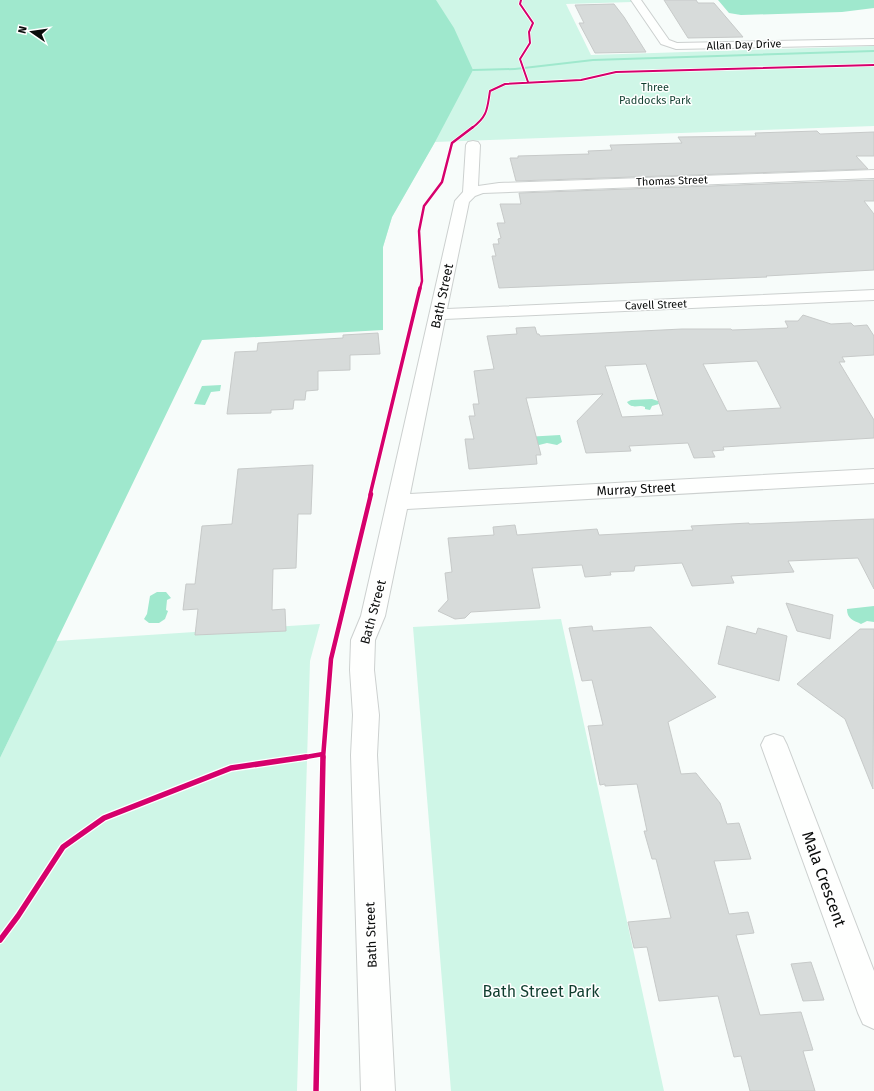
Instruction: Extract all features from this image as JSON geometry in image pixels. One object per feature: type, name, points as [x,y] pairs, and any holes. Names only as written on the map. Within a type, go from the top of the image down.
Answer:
[{"type":"street","name":"Allan Day Drive","points":[[636,0],[665,42],[676,46],[874,42]]},
{"type":"street","name":"Bath Street","points":[[378,1091],[364,755],[366,715],[362,670],[363,640],[374,616],[462,201],[470,193],[472,145]]},
{"type":"street","name":"Thomas Street","points":[[470,193],[481,189],[499,187],[874,174]]},
{"type":"street","name":"Cavell Street","points":[[438,314],[874,295]]},
{"type":"street","name":"Murray Street","points":[[398,502],[874,476]]},
{"type":"street","name":"Mala Crescent","points":[[774,745],[874,1013]]},
{"type":"green space","name":"Three Paddocks Park","points":[[292,0],[631,0],[632,2],[566,4],[591,55],[874,46],[874,126],[435,142],[392,217],[383,247],[383,330]]},
{"type":"green space","name":"Bath Street Park","points":[[561,619],[664,1091],[451,1091],[413,627]]},
{"type":"green space","points":[[320,624],[310,661],[297,1091],[0,1091],[0,758],[56,641]]},
{"type":"shaded area","points":[[0,0],[436,0],[454,28],[473,70],[435,142],[392,217],[383,247],[383,330],[202,340],[0,758]]},
{"type":"shaded area","points":[[718,0],[874,0],[874,8],[842,12],[741,15],[729,13]]},
{"type":"shaded area","points":[[221,385],[220,391],[211,392],[205,405],[194,404],[202,386]]},
{"type":"shaded area","points":[[652,399],[658,401],[659,404],[652,406],[650,410],[645,409],[643,406],[631,406],[627,402],[631,400]]},
{"type":"shaded area","points":[[560,435],[562,442],[557,445],[547,443],[535,446],[525,437]]},
{"type":"shaded area","points":[[157,592],[166,592],[171,598],[167,600],[166,610],[168,611],[165,619],[159,623],[149,623],[144,619],[147,614],[150,596]]},
{"type":"shaded area","points":[[874,606],[874,622],[867,621],[861,624],[851,619],[847,612],[847,609]]},
{"type":"building","points":[[664,0],[696,0],[698,3],[714,3],[743,37],[688,38]]},
{"type":"building","points":[[614,4],[646,52],[595,53],[579,23],[584,23],[575,5]]},
{"type":"building","points":[[817,131],[820,134],[874,132],[874,156],[856,156],[868,169],[516,181],[510,158],[518,158],[518,156],[589,154],[588,151],[612,150],[610,145],[682,143],[678,137],[756,136],[755,133]]},
{"type":"building","points":[[874,180],[874,201],[864,201],[874,214],[874,270],[766,276],[767,277],[499,288],[492,256],[496,256],[493,244],[499,244],[498,239],[501,238],[497,223],[505,223],[500,204],[521,204],[519,193]]},
{"type":"building","points":[[803,315],[831,324],[851,323],[854,326],[867,325],[874,336],[874,355],[842,357],[845,362],[839,362],[874,420],[874,438],[723,447],[724,450],[712,451],[715,457],[694,458],[688,443],[629,446],[631,451],[586,453],[577,421],[603,394],[526,398],[541,455],[536,455],[537,464],[469,469],[465,439],[474,439],[469,416],[475,416],[473,404],[479,404],[474,371],[494,369],[487,336],[517,334],[516,328],[535,327],[537,334],[540,336],[682,329],[732,330],[787,328],[788,327],[785,321],[798,321]],"holes":[[[757,361],[781,408],[727,411],[703,364]],[[646,364],[663,415],[622,417],[605,366]]]},
{"type":"building","points":[[378,333],[380,354],[350,355],[350,370],[318,371],[318,390],[306,391],[305,400],[294,400],[293,409],[271,410],[271,413],[227,414],[235,352],[257,351],[258,343],[343,338],[343,335]]},
{"type":"building","points":[[313,465],[311,514],[298,514],[296,568],[273,569],[272,610],[285,609],[286,631],[195,635],[198,609],[183,610],[186,584],[195,584],[202,526],[232,524],[238,469]]},
{"type":"building","points":[[874,519],[874,589],[858,558],[788,561],[794,572],[731,576],[734,583],[692,586],[682,563],[635,566],[634,571],[610,572],[611,575],[585,577],[582,565],[532,568],[540,608],[471,612],[465,618],[455,619],[438,611],[448,600],[445,573],[452,572],[448,538],[494,535],[493,527],[515,525],[517,535],[597,529],[599,535],[693,530],[691,526]]},
{"type":"building","points":[[786,603],[833,615],[830,639],[797,631]]},
{"type":"building","points":[[592,626],[593,631],[651,627],[716,697],[668,722],[681,774],[696,773],[720,803],[727,824],[739,823],[751,859],[714,861],[729,914],[748,912],[754,933],[736,935],[760,1015],[801,1012],[813,1050],[803,1051],[815,1091],[750,1091],[741,1056],[734,1057],[718,996],[659,1001],[647,947],[634,948],[628,922],[671,918],[656,859],[652,859],[644,831],[647,831],[637,784],[600,785],[588,726],[603,725],[592,680],[582,681],[569,628]]},
{"type":"building","points":[[727,626],[756,634],[758,628],[787,636],[779,681],[718,664]]},
{"type":"building","points":[[860,629],[874,629],[873,789],[845,719],[797,684]]},
{"type":"building","points":[[811,962],[824,1000],[803,1001],[791,964]]},
{"type":"waterway","points":[[473,70],[515,69],[593,60],[874,51]]},
{"type":"cycle path","points":[[521,0],[520,4],[533,23],[529,32],[530,43],[520,59],[527,75],[528,82]]},
{"type":"cycle path","points":[[316,1091],[323,754],[331,659],[422,281],[419,231],[424,206],[442,182],[452,143],[482,120],[486,114],[490,91],[505,84],[581,80],[616,72],[874,65]]},
{"type":"cycle path","points":[[0,940],[18,916],[63,847],[104,818],[231,768],[323,754]]}]
